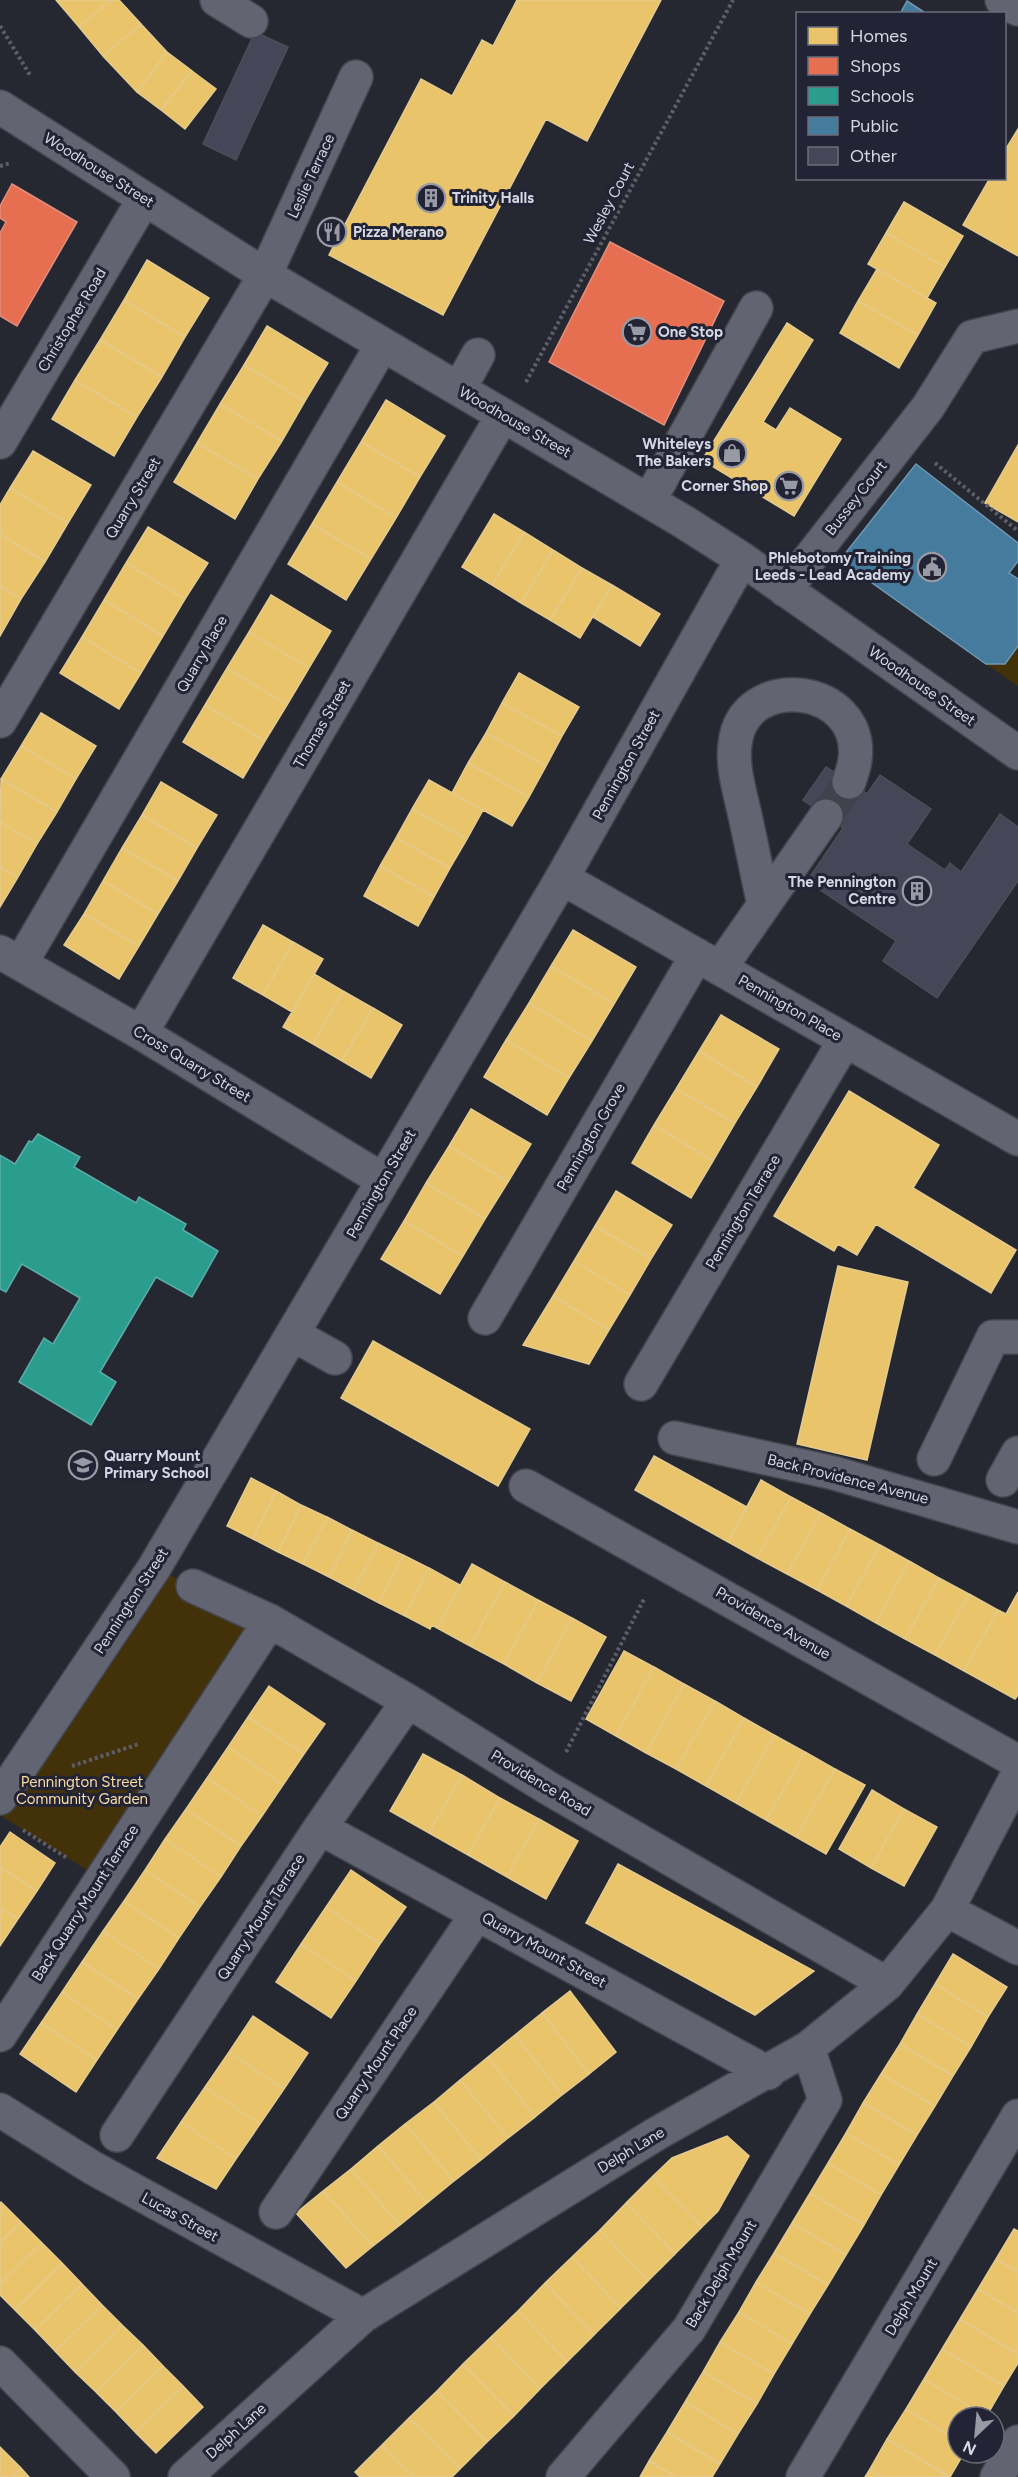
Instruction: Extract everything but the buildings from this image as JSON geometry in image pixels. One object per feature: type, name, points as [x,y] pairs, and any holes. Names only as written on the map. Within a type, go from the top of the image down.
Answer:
[{"type":"street","points":[[217,0],[251,21]]},
{"type":"street","points":[[1002,0],[1018,9]]},
{"type":"street","name":"Leslie Terrace","points":[[266,275],[356,77]]},
{"type":"street","name":"Woodhouse Street","points":[[0,107],[266,275],[649,501],[742,559],[1018,753]]},
{"type":"street","name":"Christopher Road","points":[[0,442],[144,199]]},
{"type":"street","name":"Quarry Street","points":[[0,721],[266,275]]},
{"type":"street","points":[[649,501],[756,308]]},
{"type":"street","name":"Bussey Court","points":[[785,590],[928,406],[972,337],[1018,326]]},
{"type":"street","name":"Quarry Place","points":[[10,957],[382,345]]},
{"type":"street","points":[[459,389],[478,355]]},
{"type":"street","name":"Thomas Street","points":[[141,1033],[505,416]]},
{"type":"street","name":"Pennington Street","points":[[2,1790],[154,1568],[294,1335],[382,1180],[562,878],[742,559]]},
{"type":"street","points":[[764,905],[735,766],[735,741],[745,718],[761,703],[781,694],[803,693],[824,700],[842,716],[853,736],[856,760],[849,782]]},
{"type":"street","name":"Pennington Grove","points":[[485,1318],[708,961],[764,905],[826,816]]},
{"type":"street","name":"Pennington Place","points":[[562,878],[1018,1139]]},
{"type":"street","name":"Cross Quarry Street","points":[[10,957],[141,1033],[382,1180]]},
{"type":"street","name":"Pennington Terrace","points":[[641,1384],[845,1040]]},
{"type":"street","points":[[294,1335],[336,1358]]},
{"type":"street","points":[[933,1459],[993,1337],[1018,1337]]},
{"type":"street","name":"Back Providence Avenue","points":[[675,1438],[834,1473],[1018,1527]]},
{"type":"street","name":"Providence Avenue","points":[[526,1486],[1018,1762]]},
{"type":"street","name":"Providence Road","points":[[193,1586],[270,1621],[408,1701],[548,1788],[887,1984]]},
{"type":"street","name":"Back Quarry Mount Terrace","points":[[0,2035],[270,1621]]},
{"type":"street","name":"Quarry Mount Terrace","points":[[117,2135],[320,1828],[408,1701]]},
{"type":"street","name":"Delph Lane","points":[[185,2477],[363,2316],[656,2134],[768,2073],[808,2048],[887,1984],[946,1910],[1018,1774]]},
{"type":"street","name":"Quarry Mount Street","points":[[320,1828],[768,2073]]},
{"type":"street","points":[[946,1910],[1018,1948]]},
{"type":"street","name":"Quarry Mount Place","points":[[276,2212],[477,1914]]},
{"type":"street","name":"Back Delph Mount","points":[[563,2477],[689,2329],[825,2100],[808,2048]]},
{"type":"street","name":"Lucas Street","points":[[0,2110],[93,2168],[363,2316]]},
{"type":"street","name":"Delph Mount","points":[[803,2477],[1018,2116]]},
{"type":"street","points":[[0,2363],[113,2477]]},
{"type":"street","points":[[997,2477],[1018,2442]]},
{"type":"path","name":"Wesley Court","points":[[505,416],[733,0]]},
{"type":"path","points":[[903,438],[1018,531]]},
{"type":"path","points":[[548,1788],[663,1561]]},
{"type":"path","points":[[2,1790],[202,1724]]},
{"type":"path","points":[[20,1828],[101,1879]]},
{"type":"green space","points":[[1018,646],[1018,686],[986,664],[1005,664]]},
{"type":"green space","name":"Pennington Street Community Garden","points":[[154,1568],[270,1621],[101,1879],[0,1815],[0,1798]]},
{"type":"tunnel","points":[[826,816],[849,782]]},
{"type":"place","name":"Trinity Halls","points":[[431,198]]},
{"type":"place","name":"Pizza Merano","points":[[332,232]]},
{"type":"place","name":"One Stop","points":[[637,332]]},
{"type":"place","name":"Whiteleys The Bakers","points":[[732,453]]},
{"type":"place","name":"Corner Shop","points":[[789,486]]},
{"type":"place","name":"Phlebotomy Training Leeds - Lead Academy","points":[[932,567]]},
{"type":"place","name":"The Pennington Centre","points":[[917,891]]},
{"type":"place","name":"Quarry Mount Primary School","points":[[83,1465]]}]
